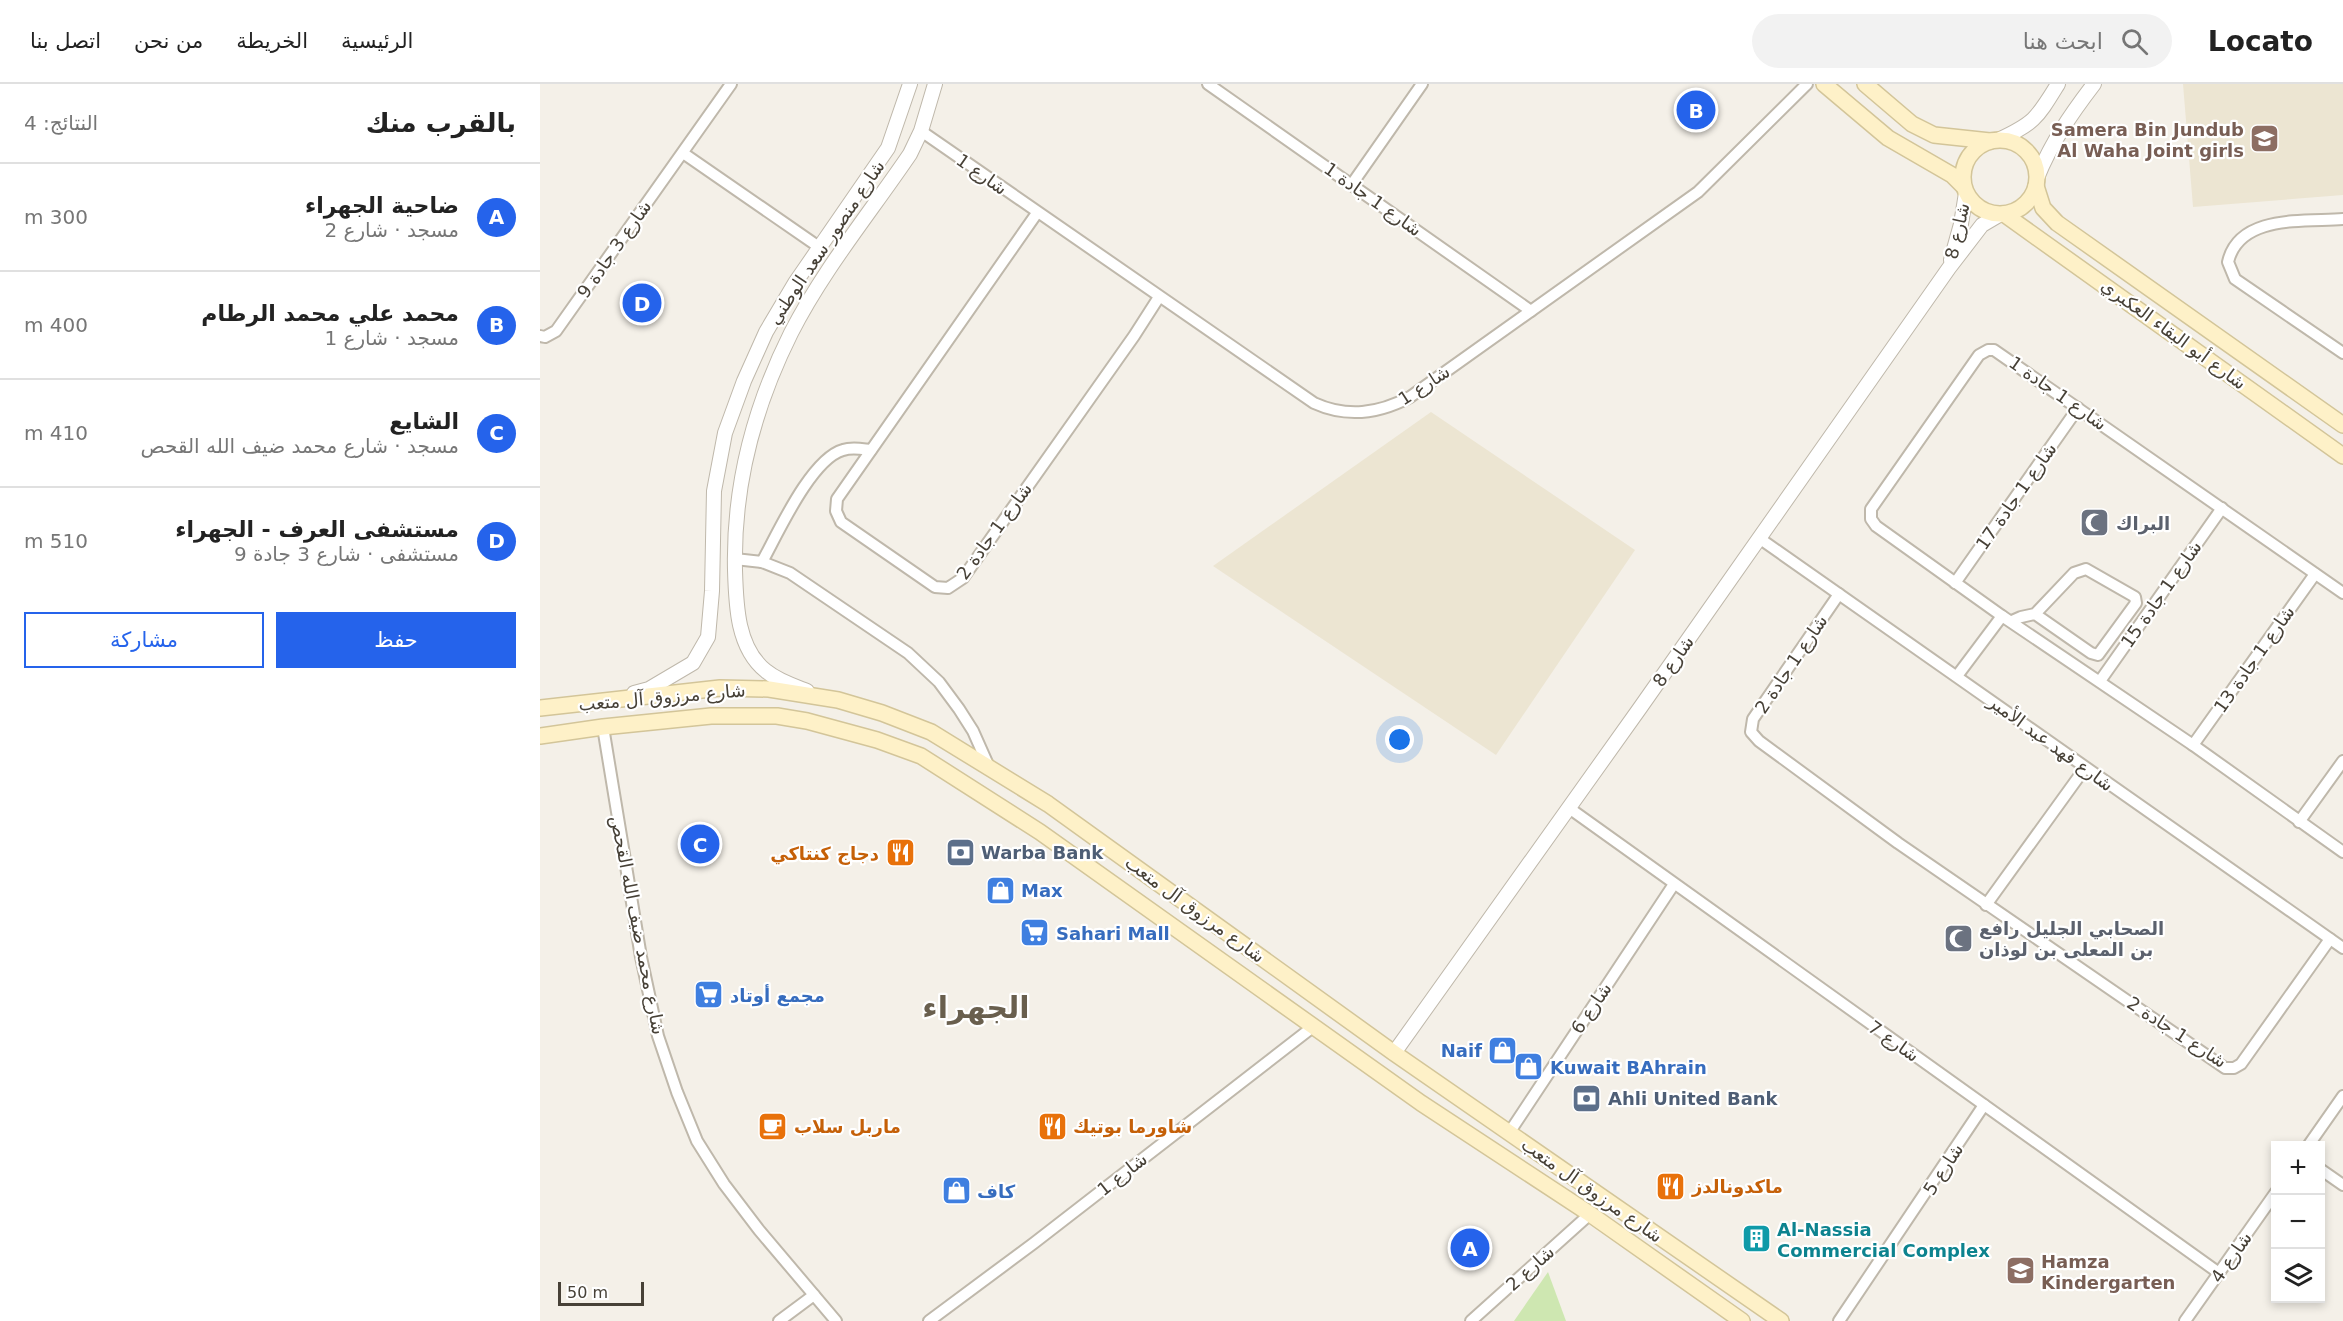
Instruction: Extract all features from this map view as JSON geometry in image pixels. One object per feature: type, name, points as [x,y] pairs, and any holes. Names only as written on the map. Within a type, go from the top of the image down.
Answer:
[{"type":"main road","points":[[1824,84],[1888,138],[1952,175],[1979,208],[2001,214],[2019,209],[2027,203],[2037,182],[2033,160],[2019,144],[1934,135],[1912,124],[1865,84]]},
{"type":"main road","points":[[1964,190],[1963,168],[1968,157],[1976,148],[1994,140]]},
{"type":"main road","name":"شارع أبو البقاء العكبري","points":[[2037,182],[2043,208],[2057,223],[2343,425]]},
{"type":"main road","name":"شارع أبو البقاء العكبري","points":[[2001,214],[2343,456]]},
{"type":"main road","points":[[2296,422],[2299,412],[2307,411],[2343,434]]},
{"type":"main road","name":"شارع مرزوق آل متعب","points":[[540,708],[720,688],[769,689],[818,696],[882,713],[930,732],[1048,804],[1394,1053],[1781,1321]]},
{"type":"main road","name":"شارع مرزوق آل متعب","points":[[540,736],[711,716],[777,716],[807,721],[877,740],[921,756],[1040,832],[1421,1103],[1590,1214],[1742,1321]]},
{"type":"main road","points":[[1682,1278],[1692,1275],[1696,1262]]},
{"type":"main road","points":[[1710,1299],[1712,1288],[1720,1282],[1725,1282]]},
{"type":"street","name":"شارع 3 جادة 9","points":[[540,336],[545,337],[556,331],[731,84]]},
{"type":"street","name":"شارع منصور سعد الوطني","points":[[614,698],[649,689],[693,663],[708,638],[712,591],[714,491],[725,433],[744,381],[766,332],[795,283],[888,148],[910,84]]},
{"type":"street","name":"شارع منصور سعد الوطني","points":[[818,696],[779,680],[766,671],[753,658],[746,644],[739,622],[736,590],[735,558],[740,488],[751,433],[767,385],[792,332],[821,282],[910,154],[921,131],[935,84]]},
{"type":"street","points":[[1352,184],[1422,84]]},
{"type":"street","name":"شارع 1","points":[[921,131],[1314,403],[1328,409],[1356,413],[1381,410],[1410,397],[1698,192],[1807,84]]},
{"type":"street","points":[[1994,140],[2024,128],[2032,121],[2058,84]]},
{"type":"street","points":[[2037,182],[2047,153],[2057,135],[2094,84]]},
{"type":"street","name":"شارع 1 جادة 1","points":[[1214,86],[1531,311]]},
{"type":"street","points":[[683,153],[819,247]]},
{"type":"street","name":"شارع 8","points":[[1948,268],[1961,224],[1964,190]]},
{"type":"street","name":"شارع 1 جادة 2","points":[[1037,213],[839,494],[836,505],[841,522],[935,587],[954,585],[963,578],[1134,336],[1159,297]]},
{"type":"street","name":"شارع 8","points":[[1394,1053],[1760,538],[1948,268],[1982,225],[2001,214]]},
{"type":"street","points":[[2343,219],[2258,227],[2244,235],[2237,243],[2229,262],[2235,279],[2343,353]]},
{"type":"street","name":"شارع 1 جادة 1","points":[[2343,594],[2000,352],[1989,350],[1979,355],[1871,509],[1870,514],[1876,526],[1955,583],[2193,745],[2343,852]]},
{"type":"street","name":"شارع 1 جادة 17","points":[[1955,583],[2078,408]]},
{"type":"street","points":[[762,562],[815,470],[841,450],[852,448],[871,450]]},
{"type":"street","name":"شارع 1 جادة 15","points":[[2100,681],[2222,508]]},
{"type":"street","name":"شارع فهد عبد الأمير","points":[[1760,538],[2343,948]]},
{"type":"street","points":[[735,558],[762,562],[790,573],[908,653],[939,682],[959,709],[973,731],[989,767]]},
{"type":"street","points":[[1957,676],[2007,619],[2036,614],[2074,573],[2086,569],[2092,570],[2135,597],[2136,603],[2098,655],[2091,653],[2036,614]]},
{"type":"street","name":"شارع 1 جادة 13","points":[[2193,745],[2315,574]]},
{"type":"street","points":[[712,591],[722,598],[736,590]]},
{"type":"street","name":"شارع 1 جادة 2","points":[[1839,594],[1753,719],[1751,732],[1759,741],[1986,905],[2229,1069],[2241,1064],[2330,939]]},
{"type":"street","name":"شارع محمد ضيف الله القحص","points":[[603,727],[644,968],[658,1036],[677,1092],[697,1141],[724,1184],[836,1321]]},
{"type":"street","points":[[2299,822],[2343,760]]},
{"type":"street","points":[[1986,905],[2085,768]]},
{"type":"street","name":"شارع 7","points":[[1569,808],[2219,1273]]},
{"type":"street","name":"شارع 6","points":[[1509,1133],[1674,884]]},
{"type":"street","name":"شارع 1","points":[[929,1321],[1034,1243],[1314,1026]]},
{"type":"street","points":[[2312,1141],[2343,1096]]},
{"type":"street","name":"شارع 5","points":[[1839,1321],[1984,1105]]},
{"type":"street","points":[[2325,1172],[2343,1185]]},
{"type":"street","name":"شارع 4","points":[[2185,1321],[2274,1195]]},
{"type":"street","name":"شارع 2","points":[[1472,1321],[1590,1214]]},
{"type":"street","points":[[779,1321],[814,1295]]},
{"type":"shaded area","name":"Samera Bin Jundub Al Waha Joint girls","points":[[2183,84],[2343,84],[2343,195],[2193,207]]},
{"type":"shaded area","points":[[1431,412],[1635,550],[1496,755],[1213,566]]},
{"type":"green space","points":[[1548,1272],[1566,1321],[1514,1321]]},
{"type":"place","name":"محمد علي محمد الرطام","points":[[1696,110]]},
{"type":"place","name":"Samera Bin Jundub Al Waha Joint girls","points":[[2265,139]]},
{"type":"place","name":"مستشفى العرف - الجهراء","points":[[642,303]]},
{"type":"place","name":"البراك","points":[[2095,523]]},
{"type":"place","name":"الشايع","points":[[700,844]]},
{"type":"place","name":"Warba Bank","points":[[960,852]]},
{"type":"place","name":"دجاج كنتاكي","points":[[900,853]]},
{"type":"place","name":"Max","points":[[1000,890]]},
{"type":"place","name":"Sahari Mall","points":[[1035,933]]},
{"type":"place","name":"الصحابي الجليل رافع بن المعلى بن لوذان","points":[[1958,938]]},
{"type":"place","name":"مجمع أوتاد","points":[[709,995]]},
{"type":"place","name":"Naif","points":[[1503,1050]]},
{"type":"place","name":"Kuwait BAhrain","points":[[1529,1067]]},
{"type":"place","name":"Ahli United Bank","points":[[1587,1098]]},
{"type":"place","name":"ماربل سلاب","points":[[773,1126]]},
{"type":"place","name":"شاورما بوتيك","points":[[1052,1126]]},
{"type":"place","name":"ماكدونالدز","points":[[1671,1186]]},
{"type":"place","name":"كاف","points":[[956,1191]]},
{"type":"place","name":"Al-Nassia Commercial Complex","points":[[1756,1239]]},
{"type":"place","name":"ضاحية الجهراء","points":[[1470,1248]]},
{"type":"place","name":"Hamza Kindergarten","points":[[2020,1271]]},
{"type":"district","name":"الجهراء","points":[[976,1007]]}]
